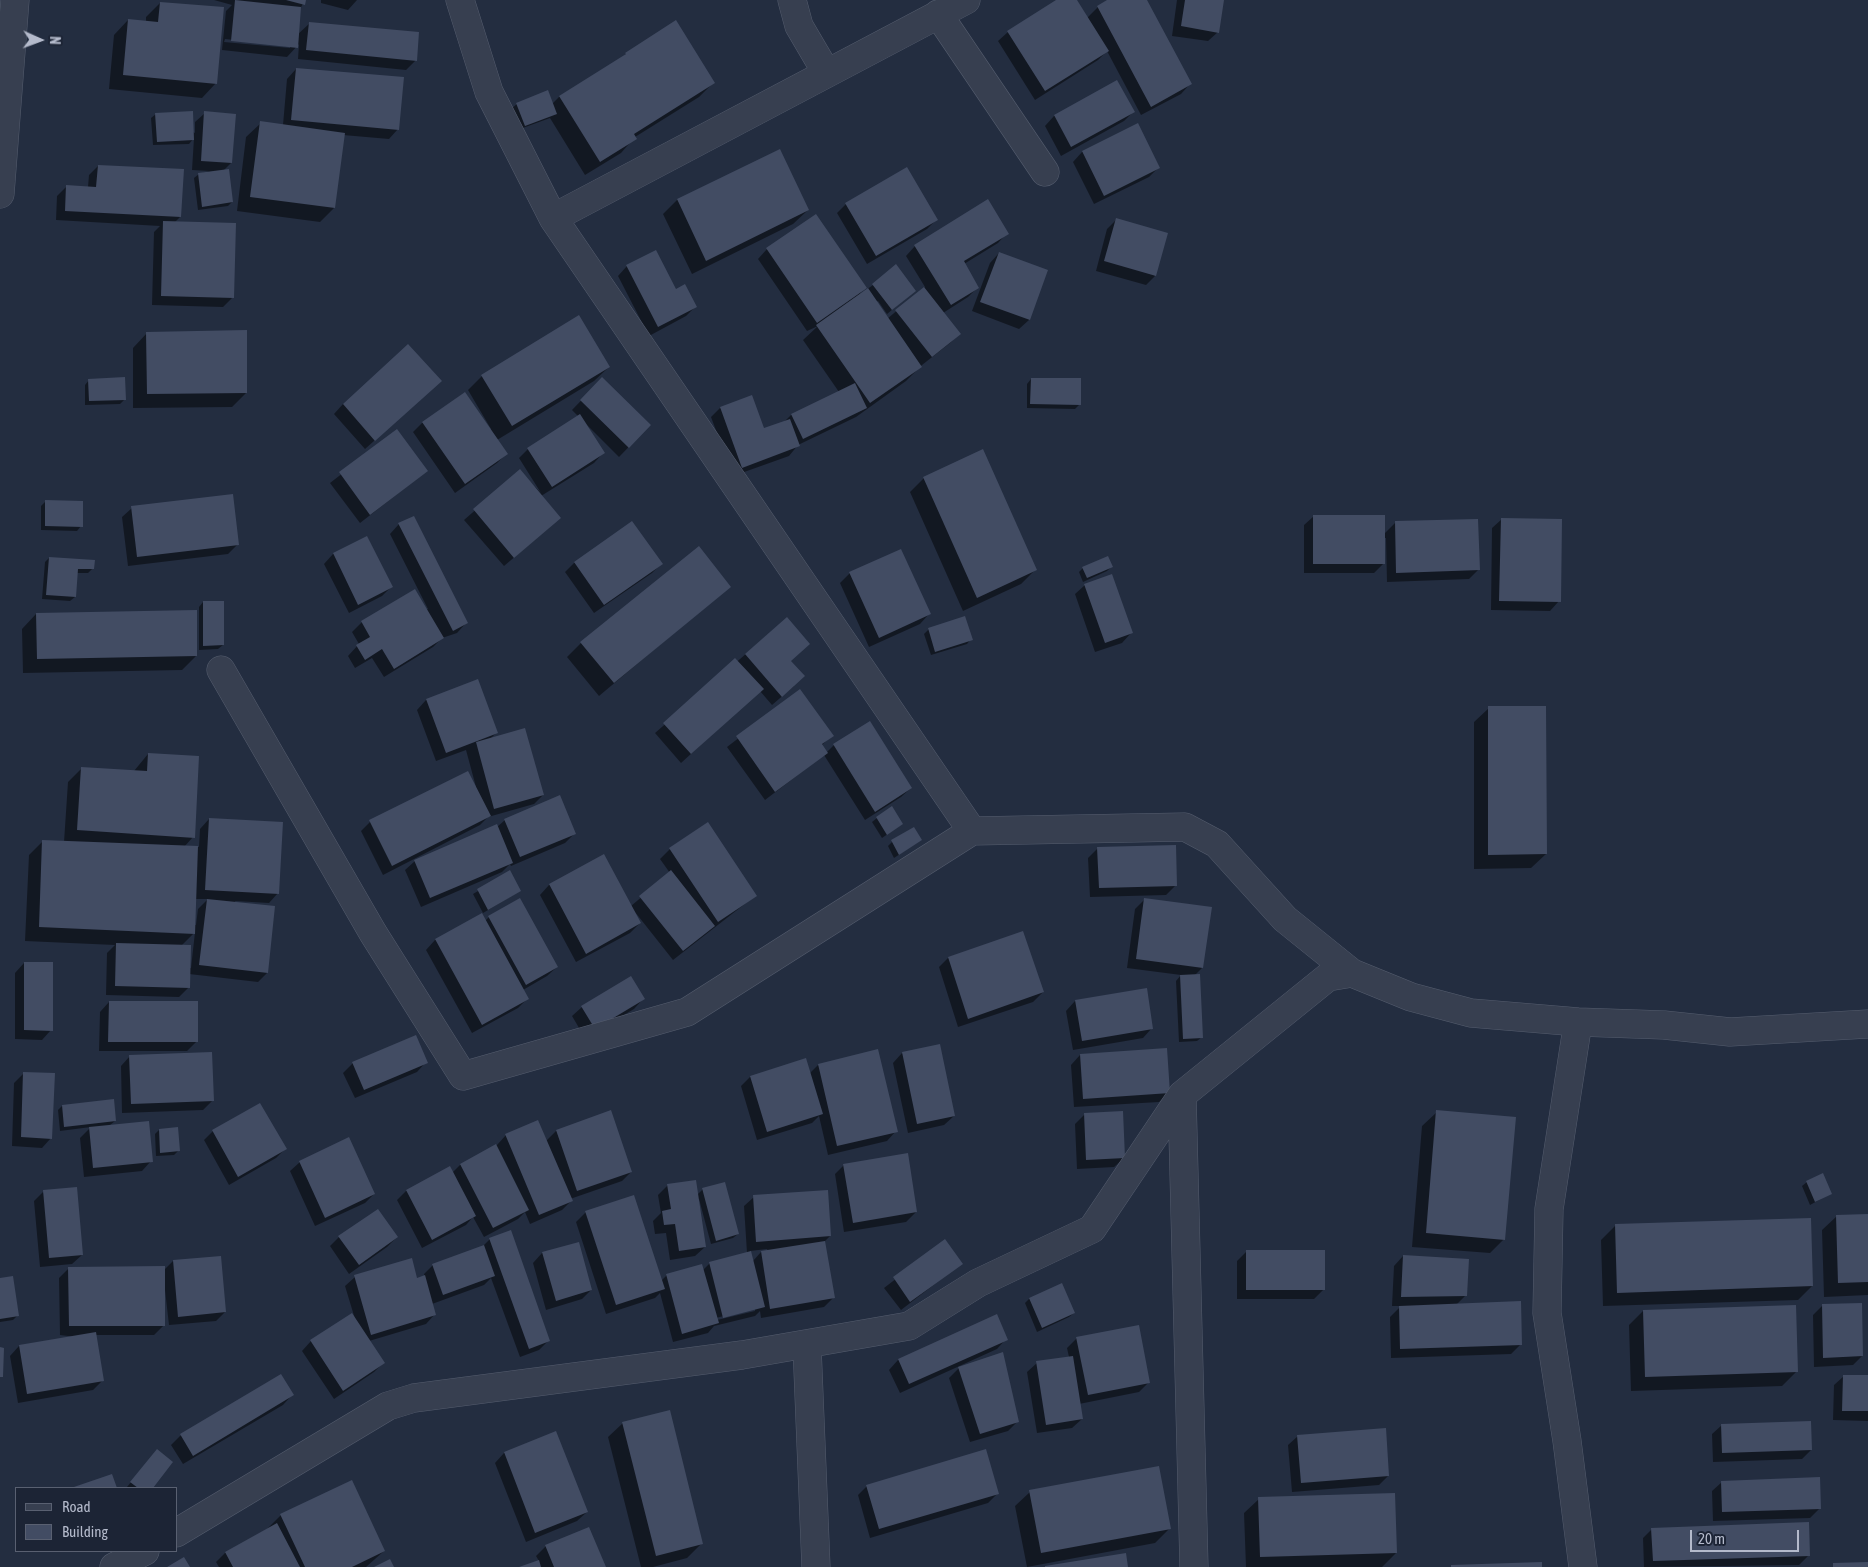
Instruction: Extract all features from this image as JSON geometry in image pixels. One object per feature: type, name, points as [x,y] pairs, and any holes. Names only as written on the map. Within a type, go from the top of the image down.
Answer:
[{"type":"street","points":[[0,194],[15,0]]},
{"type":"street","points":[[460,0],[489,92],[553,218],[972,831]]},
{"type":"street","points":[[792,0],[799,26],[826,72]]},
{"type":"street","points":[[553,218],[826,72],[966,0]]},
{"type":"street","points":[[938,14],[1045,172]]},
{"type":"street","points":[[221,670],[373,932],[463,1076],[687,1012],[972,831],[1185,827],[1217,844],[1285,920],[1352,973],[1411,998],[1471,1013],[1578,1022],[1664,1025],[1730,1032],[1868,1024]]},
{"type":"street","points":[[178,1533],[388,1406],[414,1398],[807,1346],[909,1326],[978,1283],[1092,1229],[1182,1095],[1328,977],[1352,973]]},
{"type":"street","points":[[1578,1022],[1550,1209],[1547,1313],[1567,1441],[1583,1567]]},
{"type":"street","points":[[1182,1095],[1194,1567]]},
{"type":"street","points":[[807,1346],[816,1567]]},
{"type":"street","points":[[114,1567],[143,1552]]},
{"type":"building","points":[[235,0],[301,7],[298,48],[231,41]]},
{"type":"building","points":[[286,0],[306,0],[305,5]]},
{"type":"building","points":[[1056,0],[1077,0],[1109,51],[1045,91],[1007,31]]},
{"type":"building","points":[[1107,0],[1147,0],[1192,84],[1151,107],[1097,6]]},
{"type":"building","points":[[1185,0],[1224,0],[1219,33],[1181,26]]},
{"type":"building","points":[[160,2],[224,7],[217,84],[123,75],[128,19],[158,22]]},
{"type":"building","points":[[676,20],[715,83],[634,134],[637,139],[600,162],[559,96]]},
{"type":"building","points":[[309,22],[419,32],[417,61],[306,50]]},
{"type":"building","points":[[296,68],[404,77],[399,130],[291,120]]},
{"type":"building","points":[[1117,80],[1135,112],[1071,147],[1054,115]]},
{"type":"building","points":[[548,90],[557,114],[525,126],[516,103]]},
{"type":"building","points":[[193,111],[194,140],[157,142],[155,113]]},
{"type":"building","points":[[204,111],[236,114],[232,163],[201,161]]},
{"type":"building","points":[[260,121],[345,133],[335,208],[250,197]]},
{"type":"building","points":[[1138,123],[1160,168],[1104,196],[1082,151]]},
{"type":"building","points":[[780,149],[809,210],[706,261],[677,199]]},
{"type":"building","points":[[98,165],[184,169],[181,217],[65,211],[66,185],[96,187]]},
{"type":"building","points":[[907,167],[938,220],[876,256],[845,203]]},
{"type":"building","points":[[229,169],[233,202],[202,207],[198,173]]},
{"type":"building","points":[[988,199],[1009,234],[964,261],[979,288],[951,305],[914,245]]},
{"type":"building","points":[[816,214],[867,288],[817,323],[766,248]]},
{"type":"building","points":[[1116,218],[1168,233],[1156,276],[1104,261]]},
{"type":"building","points":[[163,221],[236,223],[234,298],[161,296]]},
{"type":"building","points":[[656,250],[676,289],[685,284],[697,307],[658,327],[626,265]]},
{"type":"building","points":[[999,252],[1048,270],[1030,320],[980,302]]},
{"type":"building","points":[[896,264],[916,291],[892,310],[872,284]]},
{"type":"building","points":[[924,287],[961,334],[932,357],[895,310]]},
{"type":"building","points":[[868,288],[922,367],[870,403],[816,325]]},
{"type":"building","points":[[579,315],[610,367],[512,426],[481,375]]},
{"type":"building","points":[[247,330],[247,393],[147,394],[146,332]]},
{"type":"building","points":[[408,344],[442,381],[375,441],[343,404]]},
{"type":"building","points":[[125,377],[126,400],[89,401],[88,379]]},
{"type":"building","points":[[602,377],[651,425],[629,448],[580,400]]},
{"type":"building","points":[[1031,378],[1081,378],[1081,405],[1030,404]]},
{"type":"building","points":[[855,383],[867,408],[803,439],[791,414]]},
{"type":"building","points":[[465,392],[508,454],[465,484],[422,422]]},
{"type":"building","points":[[752,395],[764,428],[790,419],[800,446],[742,468],[720,407]]},
{"type":"building","points":[[580,414],[605,453],[552,487],[527,448]]},
{"type":"building","points":[[397,429],[428,471],[370,515],[339,472]]},
{"type":"building","points":[[983,449],[1037,570],[977,598],[923,477]]},
{"type":"building","points":[[520,469],[561,518],[514,558],[473,509]]},
{"type":"building","points":[[233,494],[239,545],[137,557],[131,506]]},
{"type":"building","points":[[45,500],[83,501],[83,527],[45,526]]},
{"type":"building","points":[[1313,515],[1385,515],[1385,564],[1313,564]]},
{"type":"building","points":[[414,516],[468,623],[453,631],[398,523]]},
{"type":"building","points":[[1501,518],[1562,519],[1561,602],[1499,601]]},
{"type":"building","points":[[1478,519],[1480,570],[1396,573],[1395,521]]},
{"type":"building","points":[[632,521],[663,564],[604,605],[574,562]]},
{"type":"building","points":[[367,536],[393,587],[358,605],[333,553]]},
{"type":"building","points":[[699,546],[731,587],[614,683],[580,642]]},
{"type":"building","points":[[901,549],[931,614],[879,638],[849,572]]},
{"type":"building","points":[[1108,556],[1113,567],[1087,578],[1082,567]]},
{"type":"building","points":[[49,557],[95,560],[94,569],[78,569],[76,597],[46,595]]},
{"type":"building","points":[[1112,574],[1133,633],[1105,643],[1084,584]]},
{"type":"building","points":[[415,589],[444,638],[394,669],[382,649],[365,660],[356,645],[370,637],[361,621]]},
{"type":"building","points":[[203,601],[224,601],[224,645],[203,646]]},
{"type":"building","points":[[197,610],[197,656],[37,659],[36,613]]},
{"type":"building","points":[[965,616],[973,640],[935,652],[928,628]]},
{"type":"building","points":[[787,617],[810,644],[791,661],[805,676],[782,697],[745,654]]},
{"type":"building","points":[[735,658],[764,689],[691,754],[663,723]]},
{"type":"building","points":[[478,679],[498,733],[446,753],[426,699]]},
{"type":"building","points":[[800,689],[834,736],[822,744],[828,753],[775,792],[736,736]]},
{"type":"building","points":[[1488,706],[1546,706],[1547,854],[1488,855]]},
{"type":"building","points":[[870,721],[912,788],[875,812],[833,744]]},
{"type":"building","points":[[525,728],[544,795],[494,809],[476,742]]},
{"type":"building","points":[[148,753],[199,756],[195,838],[77,830],[81,767],[147,771]]},
{"type":"building","points":[[468,771],[491,816],[392,866],[369,820]]},
{"type":"building","points":[[560,795],[576,834],[520,857],[504,819]]},
{"type":"building","points":[[892,806],[903,824],[887,835],[876,817]]},
{"type":"building","points":[[209,818],[283,822],[279,894],[205,890]]},
{"type":"building","points":[[708,822],[757,896],[718,922],[669,848]]},
{"type":"building","points":[[497,824],[513,863],[430,898],[414,860]]},
{"type":"building","points":[[914,827],[922,840],[899,855],[891,840]]},
{"type":"building","points":[[42,840],[198,846],[195,934],[39,927]]},
{"type":"building","points":[[1176,845],[1177,886],[1099,888],[1097,847]]},
{"type":"building","points":[[604,854],[641,923],[586,954],[549,884]]},
{"type":"building","points":[[510,870],[521,891],[488,910],[477,889]]},
{"type":"building","points":[[671,870],[715,926],[683,951],[639,896]]},
{"type":"building","points":[[520,898],[558,967],[526,985],[488,916]]},
{"type":"building","points":[[1144,898],[1212,907],[1203,968],[1136,959]]},
{"type":"building","points":[[207,899],[275,906],[268,973],[199,965]]},
{"type":"building","points":[[482,913],[529,999],[482,1025],[435,939]]},
{"type":"building","points":[[1023,931],[1044,992],[968,1019],[948,957]]},
{"type":"building","points":[[116,943],[191,945],[190,988],[115,986]]},
{"type":"building","points":[[24,962],[53,962],[53,1031],[24,1030]]},
{"type":"building","points":[[1200,974],[1203,1038],[1183,1039],[1180,975]]},
{"type":"building","points":[[631,976],[645,999],[595,1029],[581,1006]]},
{"type":"building","points":[[1147,988],[1153,1029],[1082,1041],[1075,1000]]},
{"type":"building","points":[[109,1001],[198,1001],[198,1042],[108,1042]]},
{"type":"building","points":[[416,1035],[428,1063],[364,1090],[352,1062]]},
{"type":"building","points":[[940,1044],[955,1116],[917,1124],[902,1052]]},
{"type":"building","points":[[1167,1048],[1170,1093],[1083,1099],[1080,1054]]},
{"type":"building","points":[[878,1049],[898,1132],[837,1146],[818,1064]]},
{"type":"building","points":[[212,1052],[214,1101],[131,1104],[129,1055]]},
{"type":"building","points":[[806,1058],[823,1114],[767,1132],[750,1076]]},
{"type":"building","points":[[23,1072],[55,1073],[52,1139],[21,1137]]},
{"type":"building","points":[[114,1099],[116,1121],[64,1127],[62,1105]]},
{"type":"building","points":[[260,1103],[287,1149],[238,1177],[212,1130]]},
{"type":"building","points":[[611,1110],[632,1172],[577,1191],[556,1130]]},
{"type":"building","points":[[1436,1110],[1516,1117],[1505,1240],[1426,1233]]},
{"type":"building","points":[[1123,1111],[1125,1158],[1086,1160],[1084,1113]]},
{"type":"building","points":[[538,1120],[573,1201],[539,1215],[505,1134]]},
{"type":"building","points":[[149,1121],[153,1162],[93,1168],[89,1127]]},
{"type":"building","points":[[178,1127],[180,1151],[160,1153],[159,1129]]},
{"type":"building","points":[[349,1137],[375,1194],[325,1218],[299,1161]]},
{"type":"building","points":[[496,1144],[529,1210],[493,1228],[460,1164]]},
{"type":"building","points":[[908,1153],[917,1212],[853,1223],[843,1164]]},
{"type":"building","points":[[450,1166],[476,1216],[432,1240],[406,1190]]},
{"type":"building","points":[[1823,1173],[1832,1194],[1815,1202],[1806,1181]]},
{"type":"building","points":[[696,1180],[706,1247],[679,1251],[675,1224],[664,1225],[662,1211],[671,1209],[667,1184]]},
{"type":"building","points":[[725,1182],[739,1234],[716,1241],[702,1188]]},
{"type":"building","points":[[77,1187],[83,1255],[49,1258],[43,1190]]},
{"type":"building","points":[[828,1190],[831,1236],[756,1242],[753,1195]]},
{"type":"building","points":[[634,1195],[665,1289],[616,1305],[585,1211]]},
{"type":"building","points":[[378,1209],[398,1237],[359,1265],[338,1236]]},
{"type":"building","points":[[1868,1214],[1868,1282],[1838,1283],[1836,1215]]},
{"type":"building","points":[[1811,1218],[1813,1286],[1617,1293],[1615,1224]]},
{"type":"building","points":[[511,1230],[550,1341],[529,1349],[489,1238]]},
{"type":"building","points":[[945,1239],[963,1264],[910,1302],[893,1277]]},
{"type":"building","points":[[825,1241],[835,1298],[770,1309],[761,1251]]},
{"type":"building","points":[[579,1242],[592,1290],[556,1301],[542,1252]]},
{"type":"building","points":[[484,1245],[495,1276],[443,1295],[432,1264]]},
{"type":"building","points":[[1246,1250],[1325,1250],[1325,1290],[1246,1290]]},
{"type":"building","points":[[751,1251],[765,1307],[723,1318],[709,1262]]},
{"type":"building","points":[[1403,1255],[1469,1259],[1467,1296],[1401,1297]]},
{"type":"building","points":[[221,1256],[226,1312],[178,1317],[173,1260]]},
{"type":"building","points":[[412,1258],[417,1278],[425,1275],[436,1315],[371,1335],[354,1275]]},
{"type":"building","points":[[702,1264],[719,1323],[682,1334],[666,1274]]},
{"type":"building","points":[[165,1266],[165,1326],[69,1326],[68,1267]]},
{"type":"building","points":[[13,1276],[19,1316],[0,1319],[0,1278]]},
{"type":"building","points":[[1062,1283],[1075,1313],[1042,1328],[1029,1298]]},
{"type":"building","points":[[1521,1301],[1522,1345],[1400,1349],[1399,1306]]},
{"type":"building","points":[[1862,1303],[1863,1356],[1823,1358],[1822,1304]]},
{"type":"building","points":[[1796,1305],[1798,1372],[1645,1377],[1643,1310]]},
{"type":"building","points":[[352,1313],[385,1363],[343,1391],[310,1340]]},
{"type":"building","points":[[997,1314],[1008,1340],[909,1384],[898,1359]]},
{"type":"building","points":[[1139,1325],[1150,1383],[1088,1395],[1076,1337]]},
{"type":"building","points":[[96,1332],[104,1381],[27,1394],[19,1345]]},
{"type":"building","points":[[0,1347],[4,1348],[3,1377],[0,1377]]},
{"type":"building","points":[[1003,1352],[1019,1422],[980,1434],[958,1367]]},
{"type":"building","points":[[1073,1356],[1083,1419],[1046,1425],[1036,1361]]},
{"type":"building","points":[[281,1374],[294,1395],[193,1456],[180,1434]]},
{"type":"building","points":[[1843,1375],[1868,1375],[1868,1411],[1842,1411]]},
{"type":"building","points":[[670,1410],[703,1544],[656,1556],[622,1422]]},
{"type":"building","points":[[1811,1421],[1812,1450],[1722,1453],[1721,1424]]},
{"type":"building","points":[[1386,1428],[1389,1476],[1301,1483],[1297,1435]]},
{"type":"building","points":[[556,1431],[588,1512],[535,1533],[504,1452]]},
{"type":"building","points":[[157,1449],[173,1462],[154,1487],[137,1487],[130,1482]]},
{"type":"building","points":[[986,1449],[999,1494],[879,1529],[866,1485]]},
{"type":"building","points":[[1159,1466],[1171,1529],[1041,1553],[1029,1490]]},
{"type":"building","points":[[112,1474],[117,1487],[74,1487]]},
{"type":"building","points":[[1820,1477],[1821,1509],[1722,1512],[1721,1481]]},
{"type":"building","points":[[352,1480],[385,1551],[352,1567],[305,1567],[280,1514]]},
{"type":"building","points":[[1395,1493],[1397,1553],[1260,1557],[1258,1497]]},
{"type":"building","points":[[1809,1522],[1810,1556],[1653,1561],[1651,1528]]},
{"type":"building","points":[[277,1523],[300,1567],[233,1567],[225,1552]]},
{"type":"building","points":[[589,1527],[606,1567],[554,1567],[545,1545]]},
{"type":"building","points":[[1126,1553],[1128,1567],[1045,1567],[1045,1566]]},
{"type":"building","points":[[184,1557],[190,1567],[167,1567]]},
{"type":"building","points":[[390,1559],[394,1567],[374,1567]]},
{"type":"building","points":[[539,1560],[541,1567],[519,1567]]},
{"type":"building","points":[[1542,1562],[1542,1567],[1451,1567],[1451,1565]]},
{"type":"building","points":[[1868,1562],[1868,1567],[1833,1567],[1833,1563]]}]
